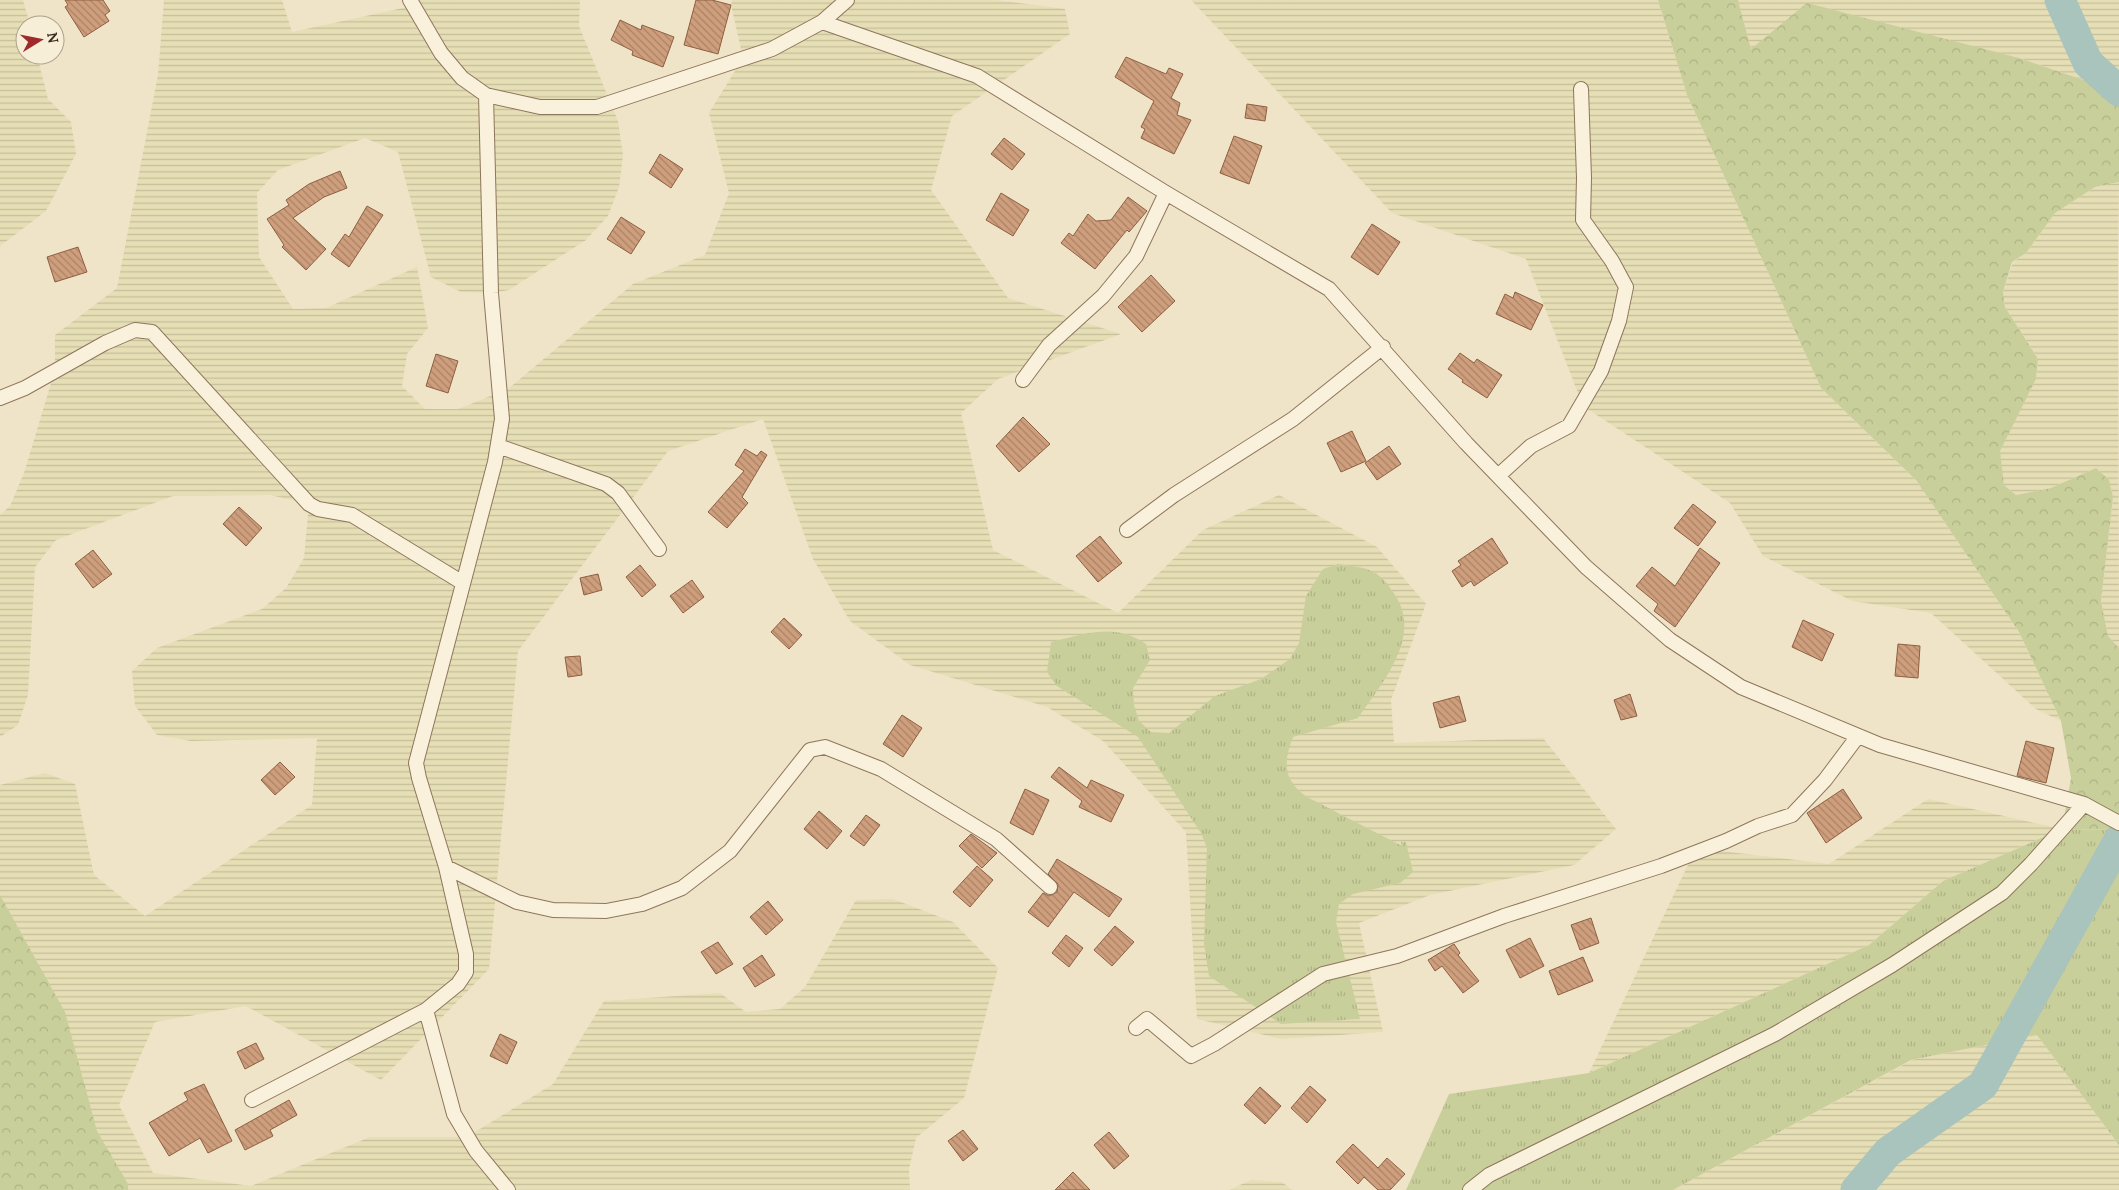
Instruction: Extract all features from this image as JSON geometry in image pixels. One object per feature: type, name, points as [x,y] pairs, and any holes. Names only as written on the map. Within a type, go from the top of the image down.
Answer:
[{"type":"street","points":[[410,0],[441,53],[462,78],[486,95],[540,107],[597,107],[772,49],[822,22],[847,0]]},
{"type":"street","points":[[822,22],[978,76],[1166,193],[1329,289],[1498,476],[1586,567],[1670,640],[1741,687],[1880,745],[2084,804],[2119,823]]},
{"type":"street","points":[[1498,476],[1530,446],[1569,426],[1601,371],[1619,321],[1626,287],[1612,261],[1582,220],[1584,178],[1581,89]]},
{"type":"street","points":[[252,1100],[426,1010],[458,984],[466,972],[466,954],[446,866],[418,778],[416,762],[498,446],[502,419],[491,293],[486,95]]},
{"type":"street","points":[[1023,380],[1049,345],[1104,296],[1136,256],[1166,193]]},
{"type":"street","points":[[0,398],[25,388],[105,343],[135,330],[152,332],[309,504],[318,509],[352,515],[463,583]]},
{"type":"street","points":[[1128,530],[1174,495],[1294,419],[1383,347]]},
{"type":"street","points":[[498,446],[606,484],[618,493],[659,549]]},
{"type":"street","points":[[1136,1028],[1147,1019],[1191,1056],[1214,1044],[1323,974],[1396,956],[1504,916],[1661,866],[1726,841],[1758,826],[1792,815],[1826,780],[1858,736]]},
{"type":"street","points":[[446,866],[517,902],[553,910],[606,911],[642,904],[682,888],[730,851],[810,750],[825,747],[881,769],[996,839],[1050,887]]},
{"type":"street","points":[[1470,1190],[1489,1175],[1775,1034],[1892,965],[2002,893],[2031,864],[2084,804]]},
{"type":"street","points":[[426,1010],[454,1114],[476,1151],[508,1190]]},
{"type":"shaded area","points":[[0,0],[23,0],[27,15],[15,15],[15,65],[40,65],[48,99],[71,122],[76,154],[46,211],[0,246]]},
{"type":"shaded area","points":[[164,0],[282,0],[292,32],[412,6],[413,0],[580,0],[579,26],[618,121],[623,155],[619,187],[608,216],[586,240],[509,290],[491,293],[461,292],[431,277],[398,152],[365,138],[278,170],[257,193],[259,257],[293,309],[326,308],[417,267],[428,328],[407,354],[402,386],[425,409],[458,409],[508,389],[633,284],[705,255],[729,193],[709,113],[743,58],[731,5],[732,0],[996,0],[1065,9],[1070,34],[952,116],[931,190],[1008,298],[1121,334],[998,379],[961,413],[993,550],[1118,613],[1203,530],[1279,495],[1377,547],[1426,604],[1391,700],[1394,743],[1543,738],[1616,829],[1574,865],[1430,895],[1359,923],[1383,1032],[1281,1039],[1197,1019],[1186,832],[1103,741],[1047,707],[910,665],[850,621],[813,559],[763,419],[668,451],[518,651],[489,969],[381,1080],[246,1006],[155,1022],[119,1105],[153,1173],[251,1186],[370,1137],[467,1137],[553,1084],[604,1001],[720,993],[746,1012],[780,1009],[805,987],[856,900],[893,899],[953,922],[998,968],[964,1098],[916,1138],[909,1169],[910,1190],[0,1190],[0,785],[45,773],[75,784],[94,875],[145,916],[312,805],[317,738],[191,741],[157,735],[135,706],[132,671],[157,648],[262,609],[286,588],[304,558],[309,504],[270,495],[173,496],[56,540],[35,567],[28,695],[18,725],[0,737],[0,515],[10,506],[24,473],[55,370],[55,335],[117,288],[158,75]]},
{"type":"shaded area","points":[[1191,0],[1658,0],[1687,95],[1821,388],[1916,480],[2019,632],[2061,721],[2036,709],[1931,613],[1852,601],[1763,556],[1730,503],[1583,406],[1526,259],[1392,213]]},
{"type":"shaded area","points":[[1738,0],[2119,0],[2119,92],[2019,58],[1751,49]]},
{"type":"shaded area","points":[[2119,182],[2119,648],[2108,636],[2101,601],[2113,497],[2109,481],[2096,468],[2051,488],[2016,495],[2004,485],[1999,451],[2036,379],[2038,359],[2005,307],[2003,292],[2013,262],[2026,253],[2055,213],[2095,187]]},
{"type":"shaded area","points":[[1928,799],[2062,829],[1943,881],[1869,945],[1589,1073],[1696,848],[1829,864]]},
{"type":"shaded area","points":[[2037,1035],[2119,1145],[2119,1190],[1673,1190],[1912,1060]]},
{"type":"shaded area","points":[[1251,1180],[1282,1182],[1292,1190],[1229,1190]]},
{"type":"green space","points":[[1658,0],[1738,0],[1751,49],[1807,3],[2019,58],[2119,92],[2119,182],[2095,187],[2055,213],[2026,253],[2012,262],[2003,292],[2005,307],[2038,359],[2036,379],[2000,451],[2004,485],[2016,495],[2051,488],[2096,468],[2109,480],[2113,497],[2101,601],[2108,636],[2119,648],[2119,830],[2062,829],[2071,778],[2061,721],[2019,632],[1916,480],[1821,388],[1687,95]]},
{"type":"green space","points":[[1338,564],[1371,571],[1383,579],[1389,586],[1402,611],[1404,627],[1402,643],[1396,660],[1358,718],[1293,737],[1288,755],[1287,770],[1293,784],[1307,797],[1402,846],[1401,842],[1406,842],[1413,872],[1400,883],[1353,894],[1339,904],[1336,922],[1360,1019],[1281,1024],[1209,976],[1204,944],[1207,848],[1201,833],[1138,737],[1057,686],[1047,672],[1051,642],[1100,632],[1123,633],[1134,637],[1146,644],[1150,660],[1133,688],[1134,705],[1139,721],[1151,732],[1169,733],[1215,696],[1261,679],[1290,659],[1299,643],[1306,596],[1323,569]]},
{"type":"green space","points":[[2062,829],[2119,830],[2119,1145],[2037,1035],[1911,1060],[1673,1190],[1406,1190],[1449,1094],[1589,1073],[1869,945],[1943,881]]},
{"type":"green space","points":[[0,895],[65,1012],[97,1131],[128,1184],[128,1190],[0,1190]]},
{"type":"building","points":[[65,0],[103,0],[110,11],[105,15],[109,21],[84,37],[65,7],[68,5]]},
{"type":"building","points":[[696,0],[712,0],[731,5],[718,54],[684,45]]},
{"type":"building","points":[[620,20],[641,30],[642,25],[674,37],[663,67],[632,55],[633,51],[611,40]]},
{"type":"building","points":[[1126,57],[1166,74],[1169,68],[1183,74],[1171,98],[1180,103],[1177,115],[1191,120],[1174,154],[1141,138],[1145,129],[1141,127],[1154,101],[1115,77]]},
{"type":"building","points":[[1247,104],[1267,107],[1265,121],[1245,118]]},
{"type":"building","points":[[1234,136],[1262,146],[1249,184],[1220,173]]},
{"type":"building","points":[[1004,138],[1025,154],[1012,170],[991,154]]},
{"type":"building","points":[[660,154],[683,169],[671,188],[649,173]]},
{"type":"building","points":[[340,171],[347,188],[324,197],[293,218],[326,249],[306,270],[282,247],[284,245],[267,219],[289,205],[286,200],[309,184]]},
{"type":"building","points":[[1001,193],[1029,210],[1013,236],[986,220]]},
{"type":"building","points":[[1128,197],[1147,211],[1129,232],[1127,230],[1095,269],[1061,243],[1069,233],[1073,236],[1088,214],[1096,221],[1111,220]]},
{"type":"building","points":[[367,206],[383,215],[349,267],[331,254],[345,234],[349,237]]},
{"type":"building","points":[[621,217],[645,232],[631,254],[607,239]]},
{"type":"building","points":[[1372,224],[1400,242],[1378,275],[1351,257]]},
{"type":"building","points":[[78,247],[87,272],[55,282],[47,257]]},
{"type":"building","points":[[1151,275],[1175,301],[1142,332],[1118,307]]},
{"type":"building","points":[[1515,292],[1543,305],[1531,330],[1496,314],[1505,294],[1513,298]]},
{"type":"building","points":[[1460,353],[1474,363],[1477,359],[1502,375],[1487,398],[1462,382],[1463,380],[1448,369]]},
{"type":"building","points":[[436,354],[458,361],[448,393],[426,386]]},
{"type":"building","points":[[1023,417],[1050,444],[1019,472],[996,446]]},
{"type":"building","points":[[1352,431],[1366,461],[1341,472],[1327,443]]},
{"type":"building","points":[[1389,446],[1401,464],[1377,480],[1365,463]]},
{"type":"building","points":[[745,449],[757,456],[761,451],[767,455],[742,497],[748,503],[727,528],[708,512],[744,471],[735,465]]},
{"type":"building","points":[[1693,504],[1716,522],[1698,546],[1674,528]]},
{"type":"building","points":[[239,507],[262,528],[246,546],[223,524]]},
{"type":"building","points":[[1100,536],[1122,563],[1098,582],[1076,556]]},
{"type":"building","points":[[1492,538],[1508,563],[1474,586],[1471,581],[1462,587],[1452,571],[1461,565],[1458,561]]},
{"type":"building","points":[[1700,548],[1720,563],[1675,627],[1654,611],[1658,604],[1636,586],[1652,567],[1675,586]]},
{"type":"building","points":[[93,550],[112,574],[93,588],[75,564]]},
{"type":"building","points":[[640,565],[656,585],[642,597],[626,577]]},
{"type":"building","points":[[598,574],[602,590],[584,595],[580,578]]},
{"type":"building","points":[[692,580],[704,597],[683,613],[670,596]]},
{"type":"building","points":[[784,618],[802,635],[789,649],[771,632]]},
{"type":"building","points":[[1803,620],[1834,634],[1822,661],[1792,647]]},
{"type":"building","points":[[1898,644],[1920,646],[1918,678],[1895,676]]},
{"type":"building","points":[[580,656],[582,675],[568,677],[565,657]]},
{"type":"building","points":[[1630,694],[1637,716],[1621,720],[1614,700]]},
{"type":"building","points":[[1459,696],[1466,721],[1440,728],[1433,703]]},
{"type":"building","points":[[902,715],[922,728],[903,757],[883,744]]},
{"type":"building","points":[[2026,741],[2054,748],[2046,783],[2017,776]]},
{"type":"building","points":[[280,762],[295,777],[275,795],[261,780]]},
{"type":"building","points":[[1059,767],[1087,788],[1091,780],[1124,795],[1111,822],[1079,807],[1082,801],[1051,777]]},
{"type":"building","points":[[1025,789],[1049,800],[1033,835],[1010,823]]},
{"type":"building","points":[[1843,789],[1862,818],[1826,843],[1807,813]]},
{"type":"building","points":[[819,811],[842,831],[827,849],[804,829]]},
{"type":"building","points":[[866,815],[880,825],[864,846],[850,836]]},
{"type":"building","points":[[971,834],[997,853],[982,868],[959,846]]},
{"type":"building","points":[[1057,859],[1122,899],[1109,917],[1074,892],[1048,927],[1028,912],[1043,893],[1049,896],[1057,892],[1058,884],[1048,874]]},
{"type":"building","points":[[977,866],[993,880],[970,907],[953,892]]},
{"type":"building","points":[[768,901],[783,920],[766,935],[750,917]]},
{"type":"building","points":[[1591,918],[1599,943],[1580,950],[1571,925]]},
{"type":"building","points":[[1115,926],[1134,942],[1112,966],[1094,950]]},
{"type":"building","points":[[1066,935],[1083,948],[1069,967],[1052,953]]},
{"type":"building","points":[[1530,938],[1544,966],[1520,978],[1506,950]]},
{"type":"building","points":[[718,942],[733,964],[716,974],[701,952]]},
{"type":"building","points":[[1454,944],[1460,953],[1458,955],[1479,981],[1463,993],[1442,966],[1435,971],[1428,960]]},
{"type":"building","points":[[762,955],[775,975],[755,987],[743,968]]},
{"type":"building","points":[[1583,957],[1593,981],[1558,995],[1549,971]]},
{"type":"building","points":[[500,1034],[517,1042],[507,1064],[490,1056]]},
{"type":"building","points":[[256,1043],[264,1059],[245,1069],[237,1052]]},
{"type":"building","points":[[204,1084],[232,1141],[208,1153],[200,1138],[169,1156],[149,1123],[188,1100],[184,1093]]},
{"type":"building","points":[[1310,1086],[1326,1100],[1307,1123],[1291,1108]]},
{"type":"building","points":[[1260,1087],[1281,1106],[1265,1124],[1244,1105]]},
{"type":"building","points":[[289,1100],[297,1115],[270,1130],[273,1136],[245,1150],[235,1130]]},
{"type":"building","points":[[963,1130],[978,1149],[963,1161],[948,1141]]},
{"type":"building","points":[[1109,1132],[1129,1156],[1114,1169],[1094,1145]]},
{"type":"building","points":[[1353,1144],[1378,1168],[1387,1158],[1405,1174],[1390,1190],[1378,1190],[1364,1177],[1358,1184],[1336,1162]]},
{"type":"building","points":[[1073,1172],[1090,1190],[1055,1190]]},
{"type":"waterway","points":[[2060,0],[2088,63],[2119,91]]},
{"type":"waterway","points":[[1856,1190],[1888,1152],[1983,1085],[2119,840]]}]
